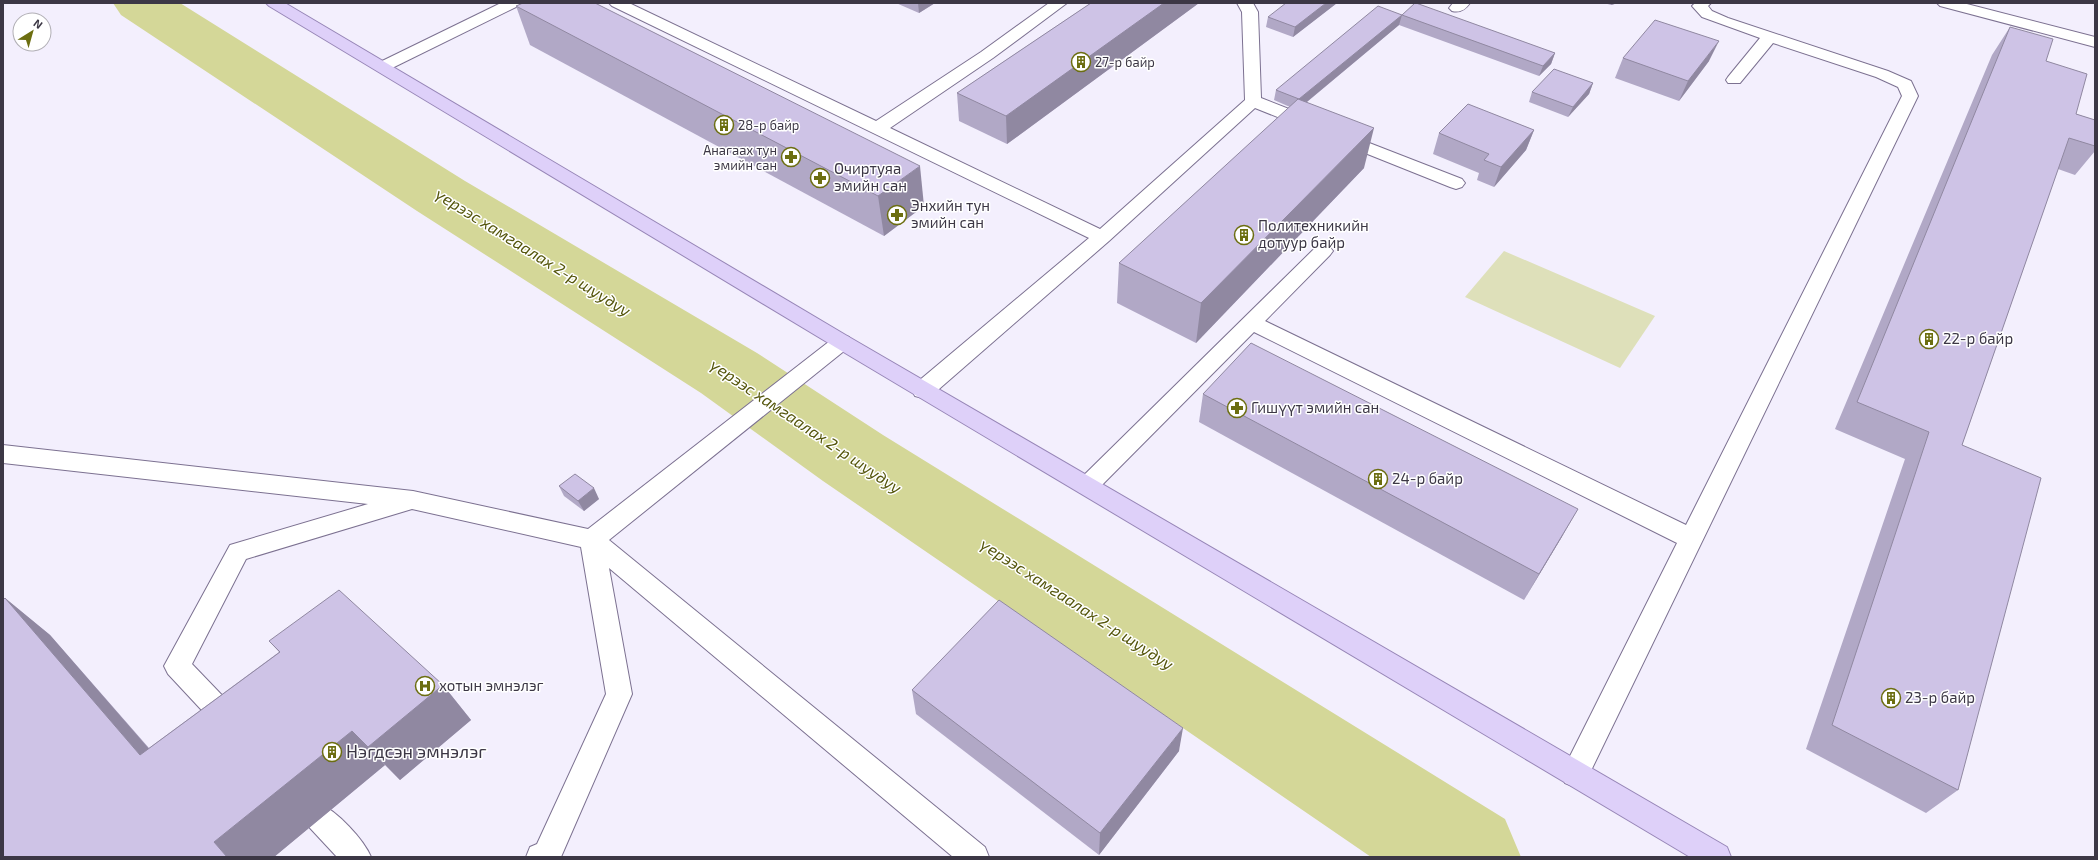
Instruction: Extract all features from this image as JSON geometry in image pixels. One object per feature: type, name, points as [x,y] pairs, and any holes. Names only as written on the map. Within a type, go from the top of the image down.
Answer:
[{"type":"main road","points":[[274,3],[923,390],[1717,857]]},
{"type":"street","points":[[382,67],[513,3]]},
{"type":"street","points":[[617,3],[1102,236]]},
{"type":"street","points":[[878,128],[987,55],[1059,3]]},
{"type":"street","points":[[1245,3],[1250,12],[1253,101]]},
{"type":"street","points":[[1576,774],[1910,96],[1905,84],[1882,74],[1769,37],[1707,14],[1700,6],[1703,3]]},
{"type":"street","points":[[1954,4],[2095,42]]},
{"type":"street","points":[[443,37],[526,12]]},
{"type":"street","points":[[1734,80],[1769,37]]},
{"type":"street","points":[[1253,101],[1456,183]]},
{"type":"street","points":[[923,390],[1102,236],[1253,101]]},
{"type":"street","points":[[1087,486],[1323,251]]},
{"type":"street","points":[[1251,322],[1692,539]]},
{"type":"street","points":[[592,540],[842,342]]},
{"type":"street","points":[[3,454],[413,500],[592,540],[975,857]]},
{"type":"street","points":[[247,739],[177,666],[238,552],[413,500]]},
{"type":"street","points":[[540,857],[547,855],[620,694],[592,540]]},
{"type":"street","points":[[320,818],[357,857]]},
{"type":"green space","points":[[1504,251],[1655,316],[1620,368],[1465,297]]},
{"type":"building","points":[[523,3],[595,3],[920,166],[878,196],[516,6]]},
{"type":"building","points":[[1091,3],[1164,3],[1006,116],[957,93]]},
{"type":"building","points":[[1286,3],[1326,3],[1295,27],[1268,17]]},
{"type":"building","points":[[1415,3],[1555,53],[1543,66],[1402,15]]},
{"type":"building","points":[[1378,6],[1402,15],[1299,99],[1276,90]]},
{"type":"building","points":[[1655,20],[1719,41],[1688,81],[1623,58]]},
{"type":"building","points":[[2010,27],[2053,39],[2046,61],[2087,74],[2076,114],[2095,120],[2095,146],[2069,138],[1962,445],[2041,478],[1958,790],[1832,725],[1929,432],[1857,402]]},
{"type":"building","points":[[1554,69],[1593,83],[1573,107],[1532,92]]},
{"type":"building","points":[[1298,99],[1374,128],[1201,303],[1119,263]]},
{"type":"building","points":[[1468,104],[1534,130],[1501,167],[1484,160],[1489,154],[1439,133]]},
{"type":"building","points":[[1251,343],[1578,509],[1539,574],[1203,394]]},
{"type":"building","points":[[575,474],[594,488],[578,501],[559,486]]},
{"type":"building","name":"Нэгдсэн эмнэлэг","points":[[339,590],[443,685],[368,747],[352,731],[214,842],[227,857],[5,857],[3,855],[3,600],[5,598],[140,755],[280,652],[269,641]]},
{"type":"building","points":[[999,600],[1183,728],[1100,833],[912,690]]},
{"type":"waterway","name":"үерээс хамгаалах 2-р шуудуу","points":[[141,3],[441,196],[729,373],[853,458],[1466,857]]},
{"type":"place","name":"27-р байр","points":[[1081,62]]},
{"type":"place","name":"28-р байр","points":[[724,125]]},
{"type":"place","name":"Анагаах тун эмийн сан","points":[[791,157]]},
{"type":"place","name":"Очиртуяа эмийн сан","points":[[820,178]]},
{"type":"place","name":"Энхийн тун эмийн сан","points":[[897,215]]},
{"type":"place","name":"Политехникийн дотуур байр","points":[[1244,235]]},
{"type":"place","name":"22-р байр","points":[[1929,339]]},
{"type":"place","name":"Гишүүт эмийн сан","points":[[1237,408]]},
{"type":"place","name":"24-р байр","points":[[1378,479]]},
{"type":"place","name":"хотын эмнэлэг","points":[[425,686]]},
{"type":"place","name":"23-р байр","points":[[1891,698]]},
{"type":"place","name":"Нэгдсэн эмнэлэг","points":[[332,752]]}]
